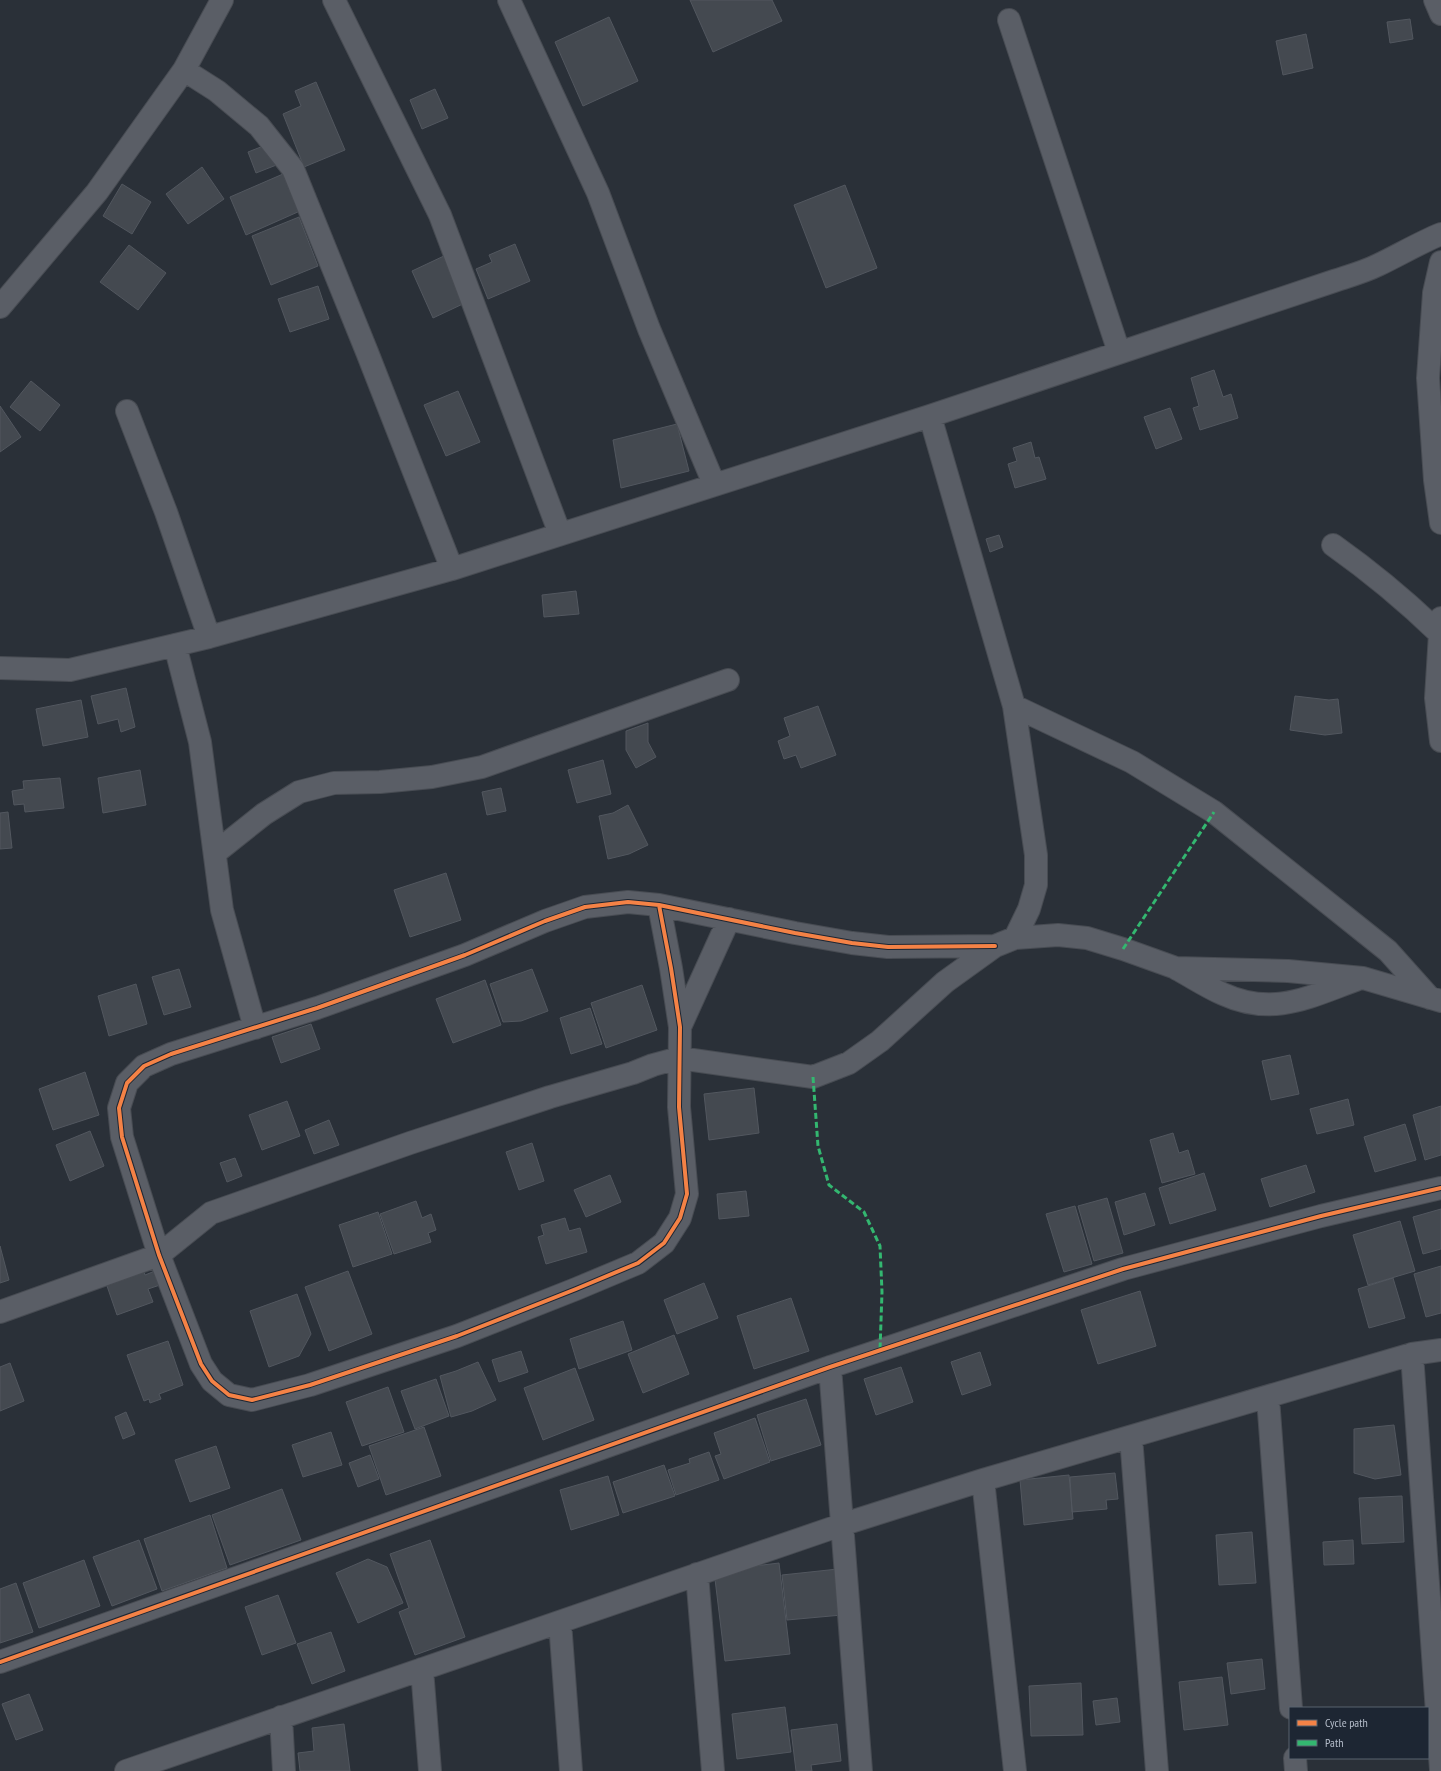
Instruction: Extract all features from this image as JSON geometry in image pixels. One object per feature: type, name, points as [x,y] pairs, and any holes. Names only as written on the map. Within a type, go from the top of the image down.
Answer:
[{"type":"street","points":[[0,307],[97,192],[184,70],[222,0]]},
{"type":"street","points":[[334,0],[440,215],[560,534]]},
{"type":"street","points":[[509,0],[598,193],[649,329],[714,484]]},
{"type":"street","points":[[1435,0],[1441,14]]},
{"type":"street","points":[[1009,20],[1120,352]]},
{"type":"street","points":[[184,70],[217,91],[259,126],[293,169],[452,569]]},
{"type":"street","points":[[0,668],[70,670],[209,638],[452,569],[930,416],[1376,266],[1419,245],[1426,240],[1441,234]]},
{"type":"street","points":[[1441,262],[1434,293],[1428,378],[1435,480],[1441,523]]},
{"type":"street","points":[[127,412],[166,512],[209,638]]},
{"type":"street","points":[[930,416],[1014,706],[1036,855],[1036,885],[1029,909],[1015,938]]},
{"type":"street","points":[[1333,545],[1367,569],[1416,610],[1440,624],[1436,698],[1441,741]]},
{"type":"street","points":[[175,646],[200,742],[222,910],[255,1028]]},
{"type":"street","points":[[215,853],[264,814],[299,792],[334,783],[380,782],[432,777],[482,767],[728,680]]},
{"type":"street","points":[[1014,706],[1132,762],[1214,812],[1388,951],[1435,999]]},
{"type":"street","points":[[659,905],[680,1027],[680,1127],[687,1194],[680,1218],[664,1243],[638,1263],[457,1336],[310,1385],[252,1400],[228,1395],[212,1381],[201,1364],[159,1255],[122,1137],[119,1108],[127,1083],[144,1066],[171,1054],[317,1008],[465,955],[545,921],[585,907],[628,902],[659,905],[795,933],[852,943],[888,947],[995,946]]},
{"type":"street","points":[[680,1027],[729,919]]},
{"type":"street","points":[[0,1312],[159,1255],[211,1213],[297,1182],[528,1104],[679,1058],[813,1077],[849,1063],[880,1041],[945,982],[995,946],[1015,938],[1058,935],[1087,938],[1124,949],[1176,968],[1223,994],[1255,1005],[1280,1005],[1307,998],[1363,978]]},
{"type":"street","points":[[1176,968],[1288,971],[1363,978],[1435,999]]},
{"type":"street","points":[[0,1662],[830,1367],[1124,1269],[1320,1216],[1441,1188]]},
{"type":"street","points":[[138,1769],[422,1669],[841,1525],[983,1480],[1268,1398],[1412,1354],[1441,1350]]},
{"type":"street","points":[[1412,1354],[1441,1770]]},
{"type":"street","points":[[830,1367],[861,1771]]},
{"type":"street","points":[[1268,1398],[1291,1707]]},
{"type":"street","points":[[1131,1437],[1157,1771]]},
{"type":"street","points":[[983,1480],[1015,1771]]},
{"type":"street","points":[[697,1574],[713,1771]]},
{"type":"street","points":[[560,1622],[571,1771]]},
{"type":"street","points":[[422,1669],[430,1771]]},
{"type":"street","points":[[281,1718],[284,1771]]},
{"type":"street","points":[[1295,1759],[1296,1771]]},
{"type":"building","points":[[690,0],[772,0],[782,21],[713,52]]},
{"type":"building","points":[[609,17],[638,81],[583,106],[555,42]]},
{"type":"building","points":[[1410,19],[1413,39],[1390,43],[1387,22]]},
{"type":"building","points":[[1306,34],[1313,68],[1283,75],[1276,41]]},
{"type":"building","points":[[316,82],[345,150],[304,167],[283,114],[301,106],[295,91]]},
{"type":"building","points":[[435,89],[448,118],[422,129],[410,100]]},
{"type":"building","points":[[271,143],[279,164],[256,173],[248,152]]},
{"type":"building","points":[[202,167],[224,199],[188,224],[166,194]]},
{"type":"building","points":[[283,174],[300,211],[246,235],[230,197]]},
{"type":"building","points":[[122,184],[151,202],[132,234],[103,216]]},
{"type":"building","points":[[845,185],[877,268],[826,288],[794,205]]},
{"type":"building","points":[[299,217],[318,266],[271,285],[252,236]]},
{"type":"building","points":[[515,244],[530,281],[488,299],[476,269],[492,262],[489,255]]},
{"type":"building","points":[[129,245],[166,273],[138,310],[100,282]]},
{"type":"building","points":[[446,255],[467,302],[433,318],[412,271]]},
{"type":"building","points":[[318,286],[329,319],[290,332],[278,299]]},
{"type":"building","points":[[1214,370],[1223,397],[1231,394],[1238,418],[1200,430],[1193,408],[1199,406],[1191,378]]},
{"type":"building","points":[[31,381],[60,405],[40,431],[10,407]]},
{"type":"building","points":[[458,391],[480,442],[446,456],[424,405]]},
{"type":"building","points":[[0,406],[21,437],[0,452]]},
{"type":"building","points":[[1170,408],[1182,439],[1156,449],[1144,417]]},
{"type":"building","points":[[677,424],[689,471],[621,488],[613,440]]},
{"type":"building","points":[[1031,442],[1035,458],[1039,457],[1046,479],[1015,488],[1008,464],[1017,461],[1013,448]]},
{"type":"building","points":[[999,535],[1003,547],[990,552],[986,539]]},
{"type":"building","points":[[576,591],[579,614],[544,617],[542,595]]},
{"type":"building","points":[[126,688],[135,727],[121,732],[118,719],[98,724],[91,696]]},
{"type":"building","points":[[1295,696],[1329,700],[1338,699],[1342,733],[1325,735],[1290,730]]},
{"type":"building","points":[[81,700],[88,737],[43,746],[36,709]]},
{"type":"building","points":[[818,706],[836,755],[801,768],[796,755],[784,759],[778,741],[790,736],[784,718]]},
{"type":"building","points":[[648,723],[648,742],[656,757],[636,768],[626,750],[626,731]]},
{"type":"building","points":[[603,760],[611,794],[577,803],[568,770]]},
{"type":"building","points":[[140,770],[146,805],[103,813],[98,778]]},
{"type":"building","points":[[60,778],[64,808],[25,812],[24,804],[14,805],[12,791],[24,789],[23,781]]},
{"type":"building","points":[[501,788],[506,811],[487,815],[482,792]]},
{"type":"building","points":[[628,805],[648,845],[629,854],[608,859],[599,816],[613,813]]},
{"type":"building","points":[[8,812],[12,848],[0,849],[0,813]]},
{"type":"building","points":[[446,873],[461,920],[410,937],[394,890]]},
{"type":"building","points":[[179,969],[191,1007],[164,1015],[152,977]]},
{"type":"building","points":[[532,969],[548,1011],[521,1021],[503,1022],[490,984]]},
{"type":"building","points":[[485,980],[501,1025],[453,1043],[436,999]]},
{"type":"building","points":[[136,984],[147,1024],[109,1036],[98,996]]},
{"type":"building","points":[[642,985],[657,1030],[606,1048],[591,1003]]},
{"type":"building","points":[[590,1008],[602,1044],[571,1054],[560,1018]]},
{"type":"building","points":[[311,1024],[320,1049],[281,1063],[272,1037]]},
{"type":"building","points":[[1290,1055],[1299,1094],[1271,1100],[1262,1061]]},
{"type":"building","points":[[85,1072],[99,1115],[53,1130],[39,1089]]},
{"type":"building","points":[[754,1088],[759,1133],[709,1140],[704,1094]]},
{"type":"building","points":[[1348,1099],[1354,1125],[1317,1134],[1310,1109]]},
{"type":"building","points":[[287,1101],[300,1136],[262,1150],[249,1115]]},
{"type":"building","points":[[1441,1106],[1441,1155],[1425,1160],[1413,1115]]},
{"type":"building","points":[[329,1120],[339,1145],[314,1154],[305,1130]]},
{"type":"building","points":[[1405,1124],[1416,1160],[1375,1172],[1364,1137]]},
{"type":"building","points":[[90,1131],[104,1166],[70,1181],[56,1145]]},
{"type":"building","points":[[1173,1133],[1179,1153],[1188,1150],[1195,1174],[1162,1183],[1150,1140]]},
{"type":"building","points":[[532,1143],[544,1181],[519,1190],[506,1152]]},
{"type":"building","points":[[235,1158],[242,1176],[227,1182],[220,1163]]},
{"type":"building","points":[[1306,1165],[1315,1192],[1270,1207],[1261,1179]]},
{"type":"building","points":[[1204,1173],[1216,1210],[1170,1224],[1159,1188]]},
{"type":"building","points":[[610,1175],[621,1202],[586,1217],[574,1190]]},
{"type":"building","points":[[746,1191],[749,1216],[719,1219],[717,1194]]},
{"type":"building","points":[[1145,1193],[1155,1225],[1124,1235],[1115,1202]]},
{"type":"building","points":[[1107,1198],[1123,1253],[1094,1261],[1078,1206]]},
{"type":"building","points":[[416,1201],[422,1218],[431,1214],[436,1230],[428,1233],[431,1242],[394,1254],[380,1214]]},
{"type":"building","points":[[1075,1206],[1092,1264],[1064,1272],[1046,1214]]},
{"type":"building","points":[[1441,1209],[1441,1249],[1423,1254],[1413,1217]]},
{"type":"building","points":[[378,1212],[392,1254],[353,1267],[339,1225]]},
{"type":"building","points":[[565,1218],[569,1231],[580,1228],[587,1252],[546,1264],[538,1237],[544,1235],[541,1225]]},
{"type":"building","points":[[1400,1221],[1415,1271],[1368,1285],[1353,1235]]},
{"type":"building","points":[[0,1246],[9,1280],[0,1283]]},
{"type":"building","points":[[1441,1266],[1441,1313],[1426,1317],[1414,1274]]},
{"type":"building","points":[[143,1269],[145,1275],[155,1271],[160,1285],[148,1289],[153,1302],[117,1315],[106,1283]]},
{"type":"building","points":[[348,1271],[372,1334],[329,1351],[305,1287]]},
{"type":"building","points":[[1393,1278],[1405,1318],[1369,1328],[1358,1289]]},
{"type":"building","points":[[704,1283],[718,1318],[677,1334],[664,1300]]},
{"type":"building","points":[[1140,1291],[1156,1346],[1098,1364],[1081,1310]]},
{"type":"building","points":[[297,1294],[311,1334],[299,1356],[269,1367],[250,1311]]},
{"type":"building","points":[[791,1298],[809,1351],[754,1369],[737,1316]]},
{"type":"building","points":[[623,1321],[632,1350],[579,1369],[570,1339]]},
{"type":"building","points":[[674,1335],[689,1374],[643,1393],[628,1354]]},
{"type":"building","points":[[168,1341],[183,1385],[159,1394],[161,1399],[150,1403],[149,1399],[144,1401],[127,1355]]},
{"type":"building","points":[[521,1351],[528,1372],[499,1382],[492,1360]]},
{"type":"building","points":[[980,1352],[991,1385],[962,1395],[951,1362]]},
{"type":"building","points":[[478,1362],[496,1400],[472,1411],[451,1417],[440,1376]]},
{"type":"building","points":[[10,1363],[24,1401],[0,1411],[0,1367]]},
{"type":"building","points":[[901,1367],[913,1402],[876,1415],[864,1379]]},
{"type":"building","points":[[575,1368],[594,1420],[543,1440],[524,1388]]},
{"type":"building","points":[[436,1379],[449,1416],[415,1429],[401,1391]]},
{"type":"building","points":[[388,1387],[404,1432],[362,1446],[346,1402]]},
{"type":"building","points":[[806,1399],[821,1445],[771,1461],[757,1415]]},
{"type":"building","points":[[126,1412],[135,1434],[123,1439],[115,1417]]},
{"type":"building","points":[[755,1418],[770,1462],[724,1479],[715,1456],[721,1454],[714,1433]]},
{"type":"building","points":[[1394,1425],[1401,1475],[1375,1479],[1354,1473],[1354,1429]]},
{"type":"building","points":[[424,1427],[441,1476],[386,1495],[369,1446]]},
{"type":"building","points":[[331,1432],[342,1465],[303,1477],[292,1445]]},
{"type":"building","points":[[216,1446],[230,1488],[190,1502],[175,1460]]},
{"type":"building","points":[[709,1452],[719,1480],[676,1495],[668,1470],[690,1463],[689,1459]]},
{"type":"building","points":[[370,1455],[379,1479],[358,1487],[349,1463]]},
{"type":"building","points":[[664,1465],[675,1496],[623,1513],[613,1482]]},
{"type":"building","points":[[1115,1473],[1118,1499],[1106,1500],[1107,1509],[1072,1512],[1070,1477]]},
{"type":"building","points":[[1069,1475],[1073,1519],[1024,1525],[1020,1480]]},
{"type":"building","points":[[608,1476],[619,1515],[571,1530],[560,1490]]},
{"type":"building","points":[[282,1489],[301,1540],[230,1565],[212,1515]]},
{"type":"building","points":[[1402,1496],[1404,1542],[1362,1544],[1359,1498]]},
{"type":"building","points":[[210,1515],[227,1568],[162,1591],[144,1539]]},
{"type":"building","points":[[1252,1532],[1256,1583],[1219,1585],[1216,1535]]},
{"type":"building","points":[[139,1540],[157,1589],[112,1606],[93,1557]]},
{"type":"building","points":[[430,1540],[465,1637],[415,1655],[399,1612],[409,1608],[390,1554]]},
{"type":"building","points":[[1353,1540],[1354,1564],[1324,1565],[1323,1542]]},
{"type":"building","points":[[368,1559],[387,1567],[403,1603],[358,1623],[336,1573]]},
{"type":"building","points":[[84,1560],[100,1606],[39,1628],[23,1583]]},
{"type":"building","points":[[779,1563],[790,1654],[725,1661],[714,1571]]},
{"type":"building","points":[[838,1569],[842,1615],[787,1620],[782,1575]]},
{"type":"building","points":[[16,1583],[33,1632],[0,1643],[0,1589]]},
{"type":"building","points":[[278,1595],[296,1643],[262,1655],[245,1607]]},
{"type":"building","points":[[331,1632],[345,1671],[312,1684],[297,1644]]},
{"type":"building","points":[[1262,1659],[1265,1689],[1231,1694],[1227,1663]]},
{"type":"building","points":[[1222,1677],[1228,1725],[1184,1730],[1179,1682]]},
{"type":"building","points":[[1081,1683],[1083,1735],[1031,1736],[1029,1686]]},
{"type":"building","points":[[29,1694],[43,1730],[16,1740],[2,1704]]},
{"type":"building","points":[[1117,1698],[1120,1722],[1096,1725],[1093,1701]]},
{"type":"building","points":[[785,1707],[791,1752],[737,1759],[732,1714]]},
{"type":"building","points":[[344,1724],[350,1771],[300,1771],[298,1753],[314,1751],[312,1728]]},
{"type":"building","points":[[837,1724],[841,1761],[811,1765],[812,1771],[796,1771],[791,1730]]},
{"type":"marked path","points":[[1123,949],[1214,812]]},
{"type":"marked path","points":[[813,1077],[818,1146],[829,1185],[864,1212],[880,1246],[882,1292],[880,1350]]},
{"type":"cycle path","points":[[659,905],[680,1027],[679,1107],[687,1194],[680,1218],[664,1243],[638,1263],[576,1289],[457,1336],[310,1385],[252,1400],[229,1395],[212,1381],[201,1364],[159,1255],[122,1137],[119,1108],[127,1083],[144,1066],[171,1054],[317,1008],[465,955],[545,921],[585,907],[628,902],[659,905],[795,933],[852,943],[888,947],[995,946]]},
{"type":"cycle path","points":[[0,1662],[830,1367],[1123,1269],[1321,1216],[1441,1188]]}]
